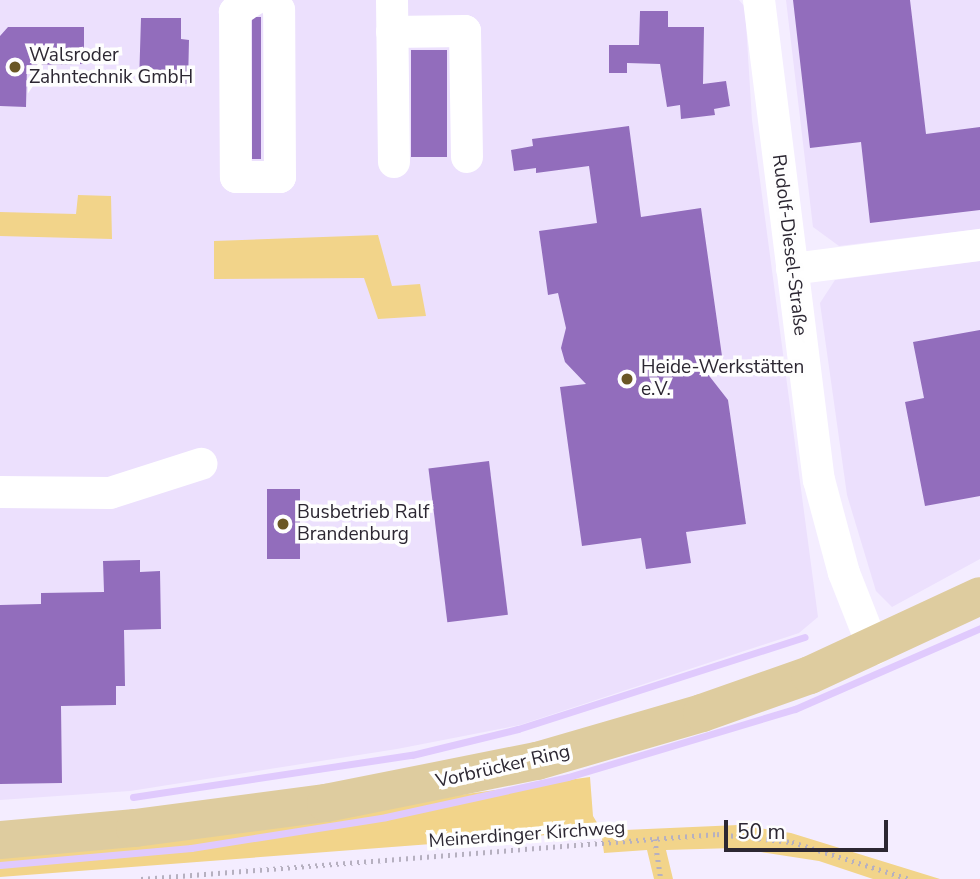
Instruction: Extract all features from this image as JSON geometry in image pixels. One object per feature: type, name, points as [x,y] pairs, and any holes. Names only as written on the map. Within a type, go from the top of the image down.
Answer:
[{"type":"main road","name":"Vorbrücker Ring","points":[[0,840],[135,828],[326,803],[499,770],[702,713],[874,649],[980,596]]},
{"type":"street","points":[[253,0],[235,12],[236,177],[280,177],[279,10],[274,0]]},
{"type":"street","points":[[392,0],[394,162]]},
{"type":"street","name":"Rudolf-Diesel-Straße","points":[[759,0],[819,480],[844,573],[874,649]]},
{"type":"street","points":[[392,32],[465,31],[467,157]]},
{"type":"street","points":[[792,269],[980,245]]},
{"type":"street","points":[[0,492],[110,493],[201,464]]},
{"type":"path","name":"Meinerdinger Kirchweg","points":[[141,879],[655,839],[756,836],[850,857],[909,879]]},
{"type":"path","points":[[655,839],[661,879]]},
{"type":"shaded area","points":[[0,0],[739,0],[745,7],[752,120],[818,617],[799,633],[520,725],[397,749],[130,791],[0,800]]},
{"type":"shaded area","points":[[786,0],[980,0],[980,229],[839,246],[813,227]]},
{"type":"shaded area","points":[[78,195],[111,196],[112,239],[0,236],[0,212],[76,214]]},
{"type":"shaded area","points":[[378,235],[392,286],[420,284],[426,316],[378,319],[364,278],[214,279],[214,241]]},
{"type":"shaded area","points":[[980,261],[980,559],[892,607],[876,591],[847,495],[820,303],[835,280]]},
{"type":"shaded area","points":[[590,777],[593,816],[602,831],[738,825],[791,833],[940,879],[873,879],[819,861],[734,848],[666,850],[673,879],[654,879],[647,850],[604,853],[601,831],[0,877],[0,853],[140,839]]},
{"type":"building","points":[[793,0],[910,0],[926,134],[980,127],[980,210],[870,223],[861,142],[810,148]]},
{"type":"building","points":[[640,11],[668,11],[668,27],[704,27],[703,84],[726,81],[730,106],[714,109],[715,115],[681,119],[680,105],[667,107],[660,64],[627,63],[627,73],[609,73],[609,45],[639,45]]},
{"type":"building","points":[[252,17],[261,17],[261,159],[252,159]]},
{"type":"building","points":[[141,18],[181,18],[181,39],[189,40],[188,84],[139,83]]},
{"type":"building","name":"Walsroder Zahntechnik GmbH","points":[[8,27],[84,27],[84,64],[27,65],[26,107],[0,106],[0,36]]},
{"type":"building","points":[[411,50],[447,50],[447,157],[411,157]]},
{"type":"building","name":"Heide-Werkstätten e.V.","points":[[629,126],[641,217],[701,208],[722,356],[696,359],[728,400],[746,524],[686,532],[691,563],[646,569],[641,538],[582,546],[560,387],[586,384],[565,362],[561,348],[566,328],[558,293],[548,295],[539,231],[597,223],[589,166],[536,173],[536,168],[514,171],[511,150],[533,146],[532,139]]},
{"type":"building","points":[[980,330],[980,496],[925,506],[905,402],[924,398],[913,342]]},
{"type":"building","points":[[489,461],[508,615],[447,622],[428,468]]},
{"type":"building","name":"Busbetrieb Ralf Brandenburg","points":[[267,489],[300,489],[300,559],[267,559]]},
{"type":"building","points":[[140,560],[140,572],[160,571],[161,629],[124,630],[125,686],[116,686],[116,705],[61,706],[62,783],[0,784],[0,605],[41,604],[41,593],[104,592],[103,561]]},
{"type":"waterway","points":[[0,865],[191,848],[386,817],[568,777],[795,709],[980,628]]},
{"type":"waterway","points":[[133,797],[412,755],[518,729],[805,637]]},
{"type":"place","name":"Walsroder Zahntechnik GmbH","points":[[15,67]]},
{"type":"place","name":"Heide-Werkstätten e.V.","points":[[627,379]]},
{"type":"place","name":"Busbetrieb Ralf Brandenburg","points":[[283,524]]}]
